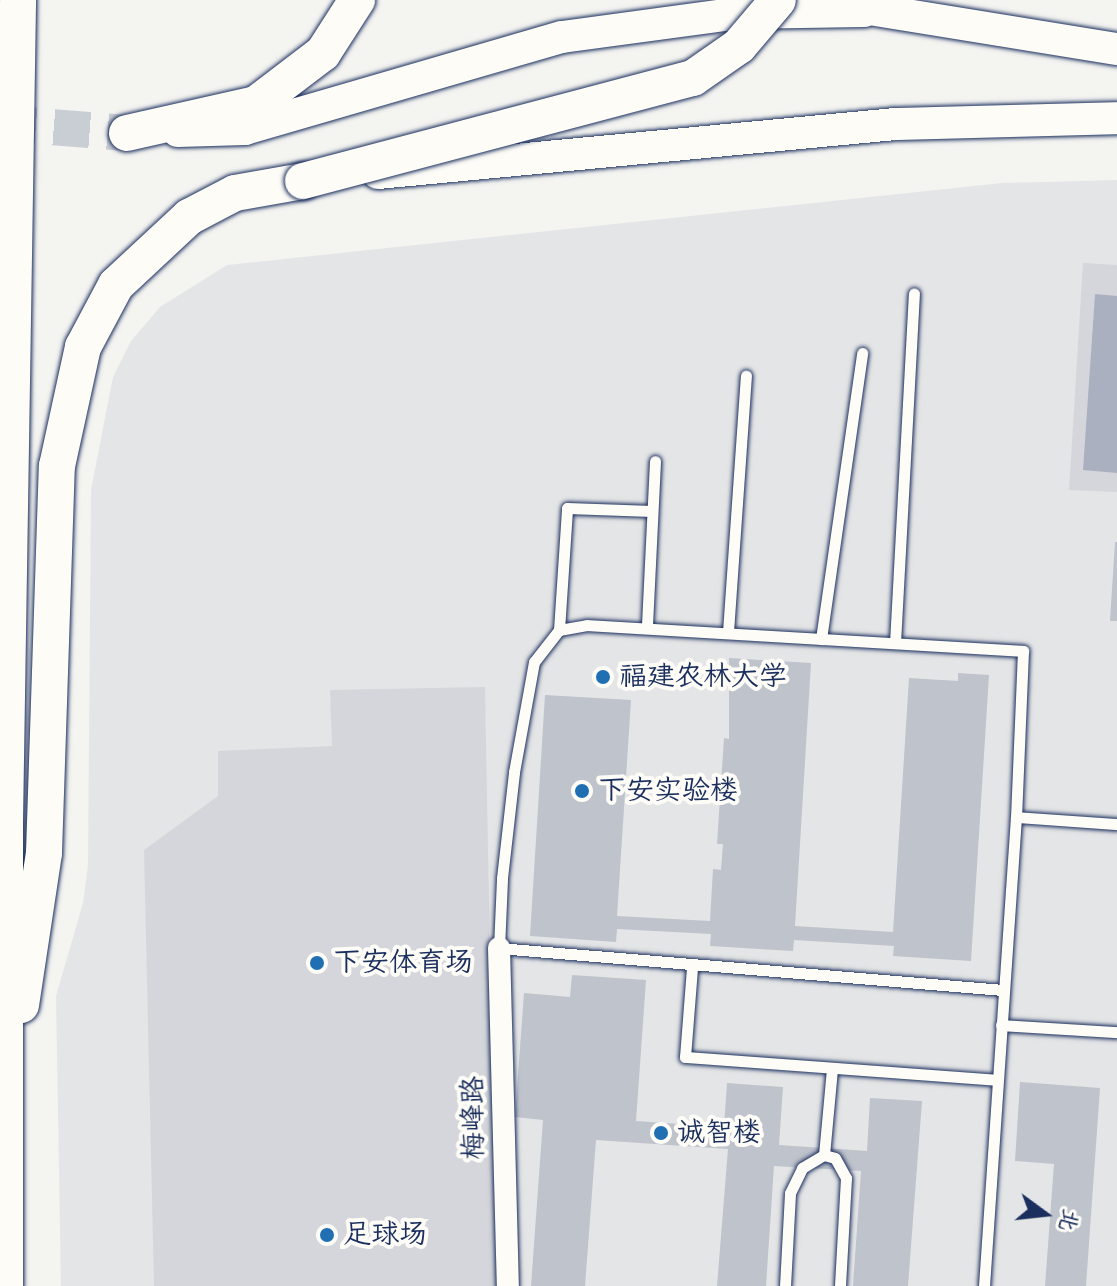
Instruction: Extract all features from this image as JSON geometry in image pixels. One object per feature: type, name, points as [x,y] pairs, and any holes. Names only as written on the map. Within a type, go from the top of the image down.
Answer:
[{"type":"main road","points":[[5,1286],[18,0]]},
{"type":"main road","points":[[127,133],[256,104],[323,53],[357,0]]},
{"type":"main road","points":[[303,181],[693,78],[739,46],[778,0]]},
{"type":"main road","points":[[830,0],[864,11],[1117,49]]},
{"type":"main road","points":[[127,133],[245,129],[562,37],[740,13],[864,11]]},
{"type":"main road","points":[[5,1089],[43,868],[57,466],[76,368],[97,313],[116,285],[189,217],[235,193],[303,181],[895,124],[1117,118]]},
{"type":"street","name":"梅峰路","points":[[499,948],[508,1286]]},
{"type":"lane","points":[[895,643],[914,294]]},
{"type":"lane","points":[[821,639],[862,353]]},
{"type":"lane","points":[[728,632],[746,376]]},
{"type":"lane","points":[[647,625],[655,461]]},
{"type":"lane","points":[[652,511],[567,508],[559,630],[541,649],[527,694],[507,817],[499,948],[643,957],[692,968],[1003,990]]},
{"type":"lane","points":[[559,630],[647,625],[1023,651],[1016,817],[984,1286]]},
{"type":"lane","points":[[1016,817],[1117,824]]},
{"type":"lane","points":[[692,968],[685,1057],[997,1080]]},
{"type":"lane","points":[[1001,1025],[1117,1032]]},
{"type":"lane","points":[[824,1155],[832,1068]]},
{"type":"lane","points":[[785,1286],[790,1193],[802,1168],[824,1155],[835,1158],[846,1178],[840,1286]]},
{"type":"shaded area","name":"福建农林大学","points":[[1117,180],[1117,1286],[61,1286],[56,996],[83,903],[88,865],[91,490],[113,377],[131,341],[160,307],[227,265],[1002,183]]},
{"type":"shaded area","points":[[1083,263],[1117,265],[1117,492],[1069,490]]},
{"type":"shaded area","name":"下安体育场","points":[[485,687],[496,1286],[154,1286],[144,850],[218,796],[218,751],[332,746],[330,690]]},
{"type":"water","points":[[1095,294],[1117,296],[1117,473],[1083,470]]},
{"type":"building","points":[[1115,542],[1117,621],[1110,621]]},
{"type":"building","name":"下安实验楼","points":[[729,658],[811,663],[795,926],[893,932],[909,678],[958,681],[958,673],[989,675],[971,961],[893,956],[894,946],[794,940],[793,951],[710,946],[711,934],[617,929],[616,942],[530,936],[545,695],[631,700],[617,916],[710,921],[713,869],[721,870],[723,844],[717,844],[724,738],[729,739]]},
{"type":"building","name":"诚智楼","points":[[572,975],[646,980],[636,1121],[724,1127],[727,1083],[783,1087],[779,1145],[867,1151],[870,1098],[922,1101],[908,1286],[853,1286],[861,1171],[774,1166],[766,1286],[717,1286],[728,1149],[596,1140],[585,1286],[531,1286],[543,1120],[515,1117],[524,993],[570,997]]},
{"type":"building","points":[[1020,1082],[1100,1088],[1086,1286],[1045,1286],[1054,1164],[1015,1161]]},
{"type":"tunnel","points":[[0,123],[127,133]]},
{"type":"place","name":"福建农林大学","points":[[603,677]]},
{"type":"place","name":"下安实验楼","points":[[582,791]]},
{"type":"place","name":"下安体育场","points":[[317,963]]},
{"type":"place","name":"诚智楼","points":[[661,1133]]},
{"type":"place","name":"足球场","points":[[327,1235]]}]
